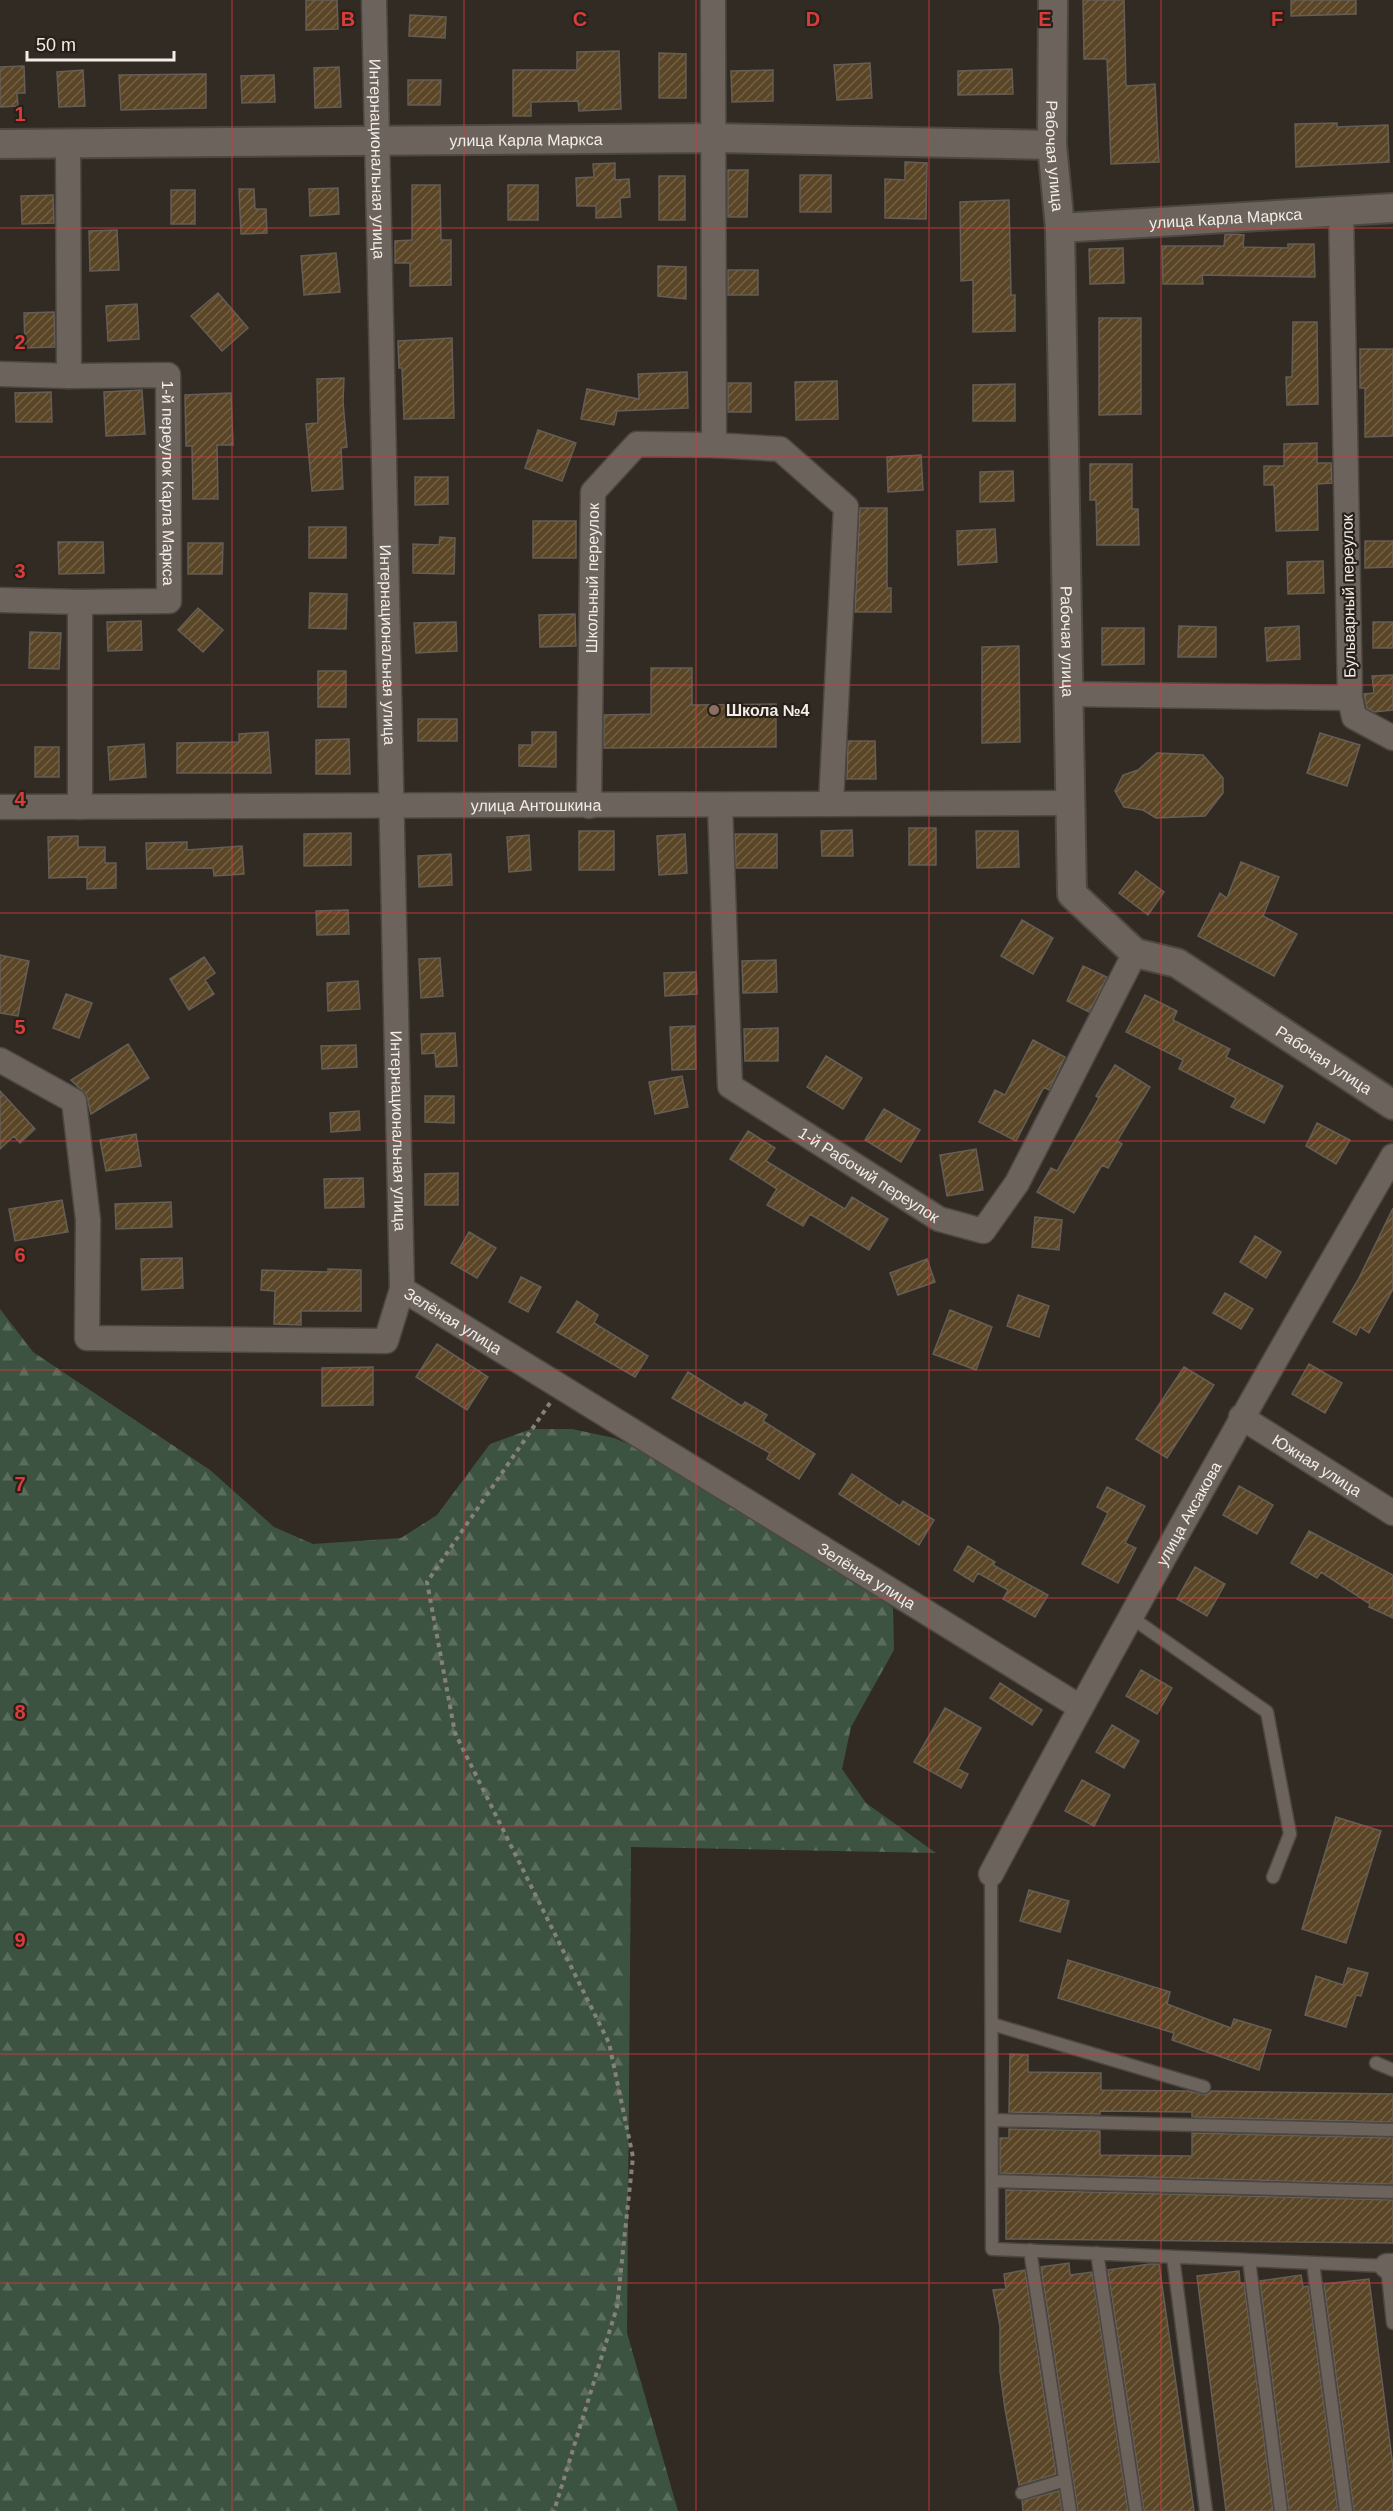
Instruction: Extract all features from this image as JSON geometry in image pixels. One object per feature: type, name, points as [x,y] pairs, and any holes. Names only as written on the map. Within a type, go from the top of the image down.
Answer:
[{"type":"street","name":"Интернациональная улица","points":[[374,0],[402,1289]]},
{"type":"street","points":[[713,0],[714,445]]},
{"type":"street","name":"Рабочая улица","points":[[1053,0],[1052,145],[1060,228],[1072,894],[1135,953],[1177,963],[1393,1106]]},
{"type":"street","name":"улица Карла Маркса","points":[[0,144],[715,138],[1052,145]]},
{"type":"street","points":[[68,145],[69,375]]},
{"type":"street","name":"улица Карла Маркса","points":[[1060,228],[1341,209],[1393,208]]},
{"type":"street","name":"Бульварный переулок","points":[[1067,694],[1350,698],[1341,209]]},
{"type":"street","name":"1-й переулок Карла Маркса","points":[[0,374],[168,375],[169,601],[0,600]]},
{"type":"street","name":"Школьный переулок","points":[[589,806],[593,492],[637,444],[780,449],[846,507],[831,804]]},
{"type":"street","points":[[80,602],[81,807]]},
{"type":"street","points":[[1350,698],[1354,717],[1393,738]]},
{"type":"street","name":"улица Антошкина","points":[[0,807],[392,807],[1070,802]]},
{"type":"street","name":"1-й Рабочий переулок","points":[[720,805],[730,1086],[939,1219],[984,1232],[1017,1183],[1135,953]]},
{"type":"street","name":"Зелёная улица","points":[[0,1060],[74,1101],[88,1220],[87,1338],[386,1341],[402,1289],[1080,1707]]},
{"type":"street","name":"улица Аксакова","points":[[991,1874],[1080,1707],[1132,1618],[1241,1417],[1393,1156]]},
{"type":"street","name":"Южная улица","points":[[1241,1417],[1393,1513]]},
{"type":"lane","points":[[1132,1618],[1267,1712],[1290,1834],[1273,1877]]},
{"type":"lane","points":[[991,1874],[992,2249],[1390,2266],[1393,2323]]},
{"type":"lane","points":[[992,2024],[1204,2087]]},
{"type":"lane","points":[[1376,2063],[1393,2070]]},
{"type":"lane","points":[[992,2120],[1393,2130]]},
{"type":"lane","points":[[992,2181],[1393,2192]]},
{"type":"lane","points":[[1030,2250],[1070,2511]]},
{"type":"lane","points":[[1097,2253],[1136,2511]]},
{"type":"lane","points":[[1173,2257],[1206,2511]]},
{"type":"lane","points":[[1249,2260],[1281,2511]]},
{"type":"lane","points":[[1312,2263],[1346,2511]]},
{"type":"lane","points":[[1022,2493],[1065,2480]]},
{"type":"path","points":[[554,2511],[617,2307],[633,2157],[609,2043],[455,1733],[428,1582],[561,1387]]},
{"type":"green space","points":[[0,1309],[33,1352],[210,1470],[274,1527],[313,1544],[401,1538],[437,1515],[490,1444],[531,1429],[572,1429],[614,1438],[694,1472],[893,1608],[894,1650],[851,1727],[842,1769],[866,1803],[936,1853],[631,1847],[627,2333],[678,2511],[0,2511]]},
{"type":"building","points":[[306,0],[337,0],[338,29],[306,30]]},
{"type":"building","points":[[1083,0],[1124,0],[1126,86],[1155,84],[1159,162],[1111,164],[1107,59],[1084,59]]},
{"type":"building","points":[[1291,0],[1356,0],[1356,14],[1291,16]]},
{"type":"building","points":[[410,15],[446,17],[445,38],[409,36]]},
{"type":"building","points":[[619,51],[621,109],[579,111],[578,101],[531,102],[531,116],[513,116],[513,70],[577,70],[577,52]]},
{"type":"building","points":[[659,53],[686,54],[686,98],[659,98]]},
{"type":"building","points":[[870,63],[872,98],[837,100],[834,65]]},
{"type":"building","points":[[24,66],[25,93],[17,93],[18,106],[0,107],[0,67]]},
{"type":"building","points":[[339,67],[341,107],[315,108],[314,68]]},
{"type":"building","points":[[1012,69],[1013,94],[958,95],[958,71]]},
{"type":"building","points":[[83,70],[85,106],[59,107],[57,72]]},
{"type":"building","points":[[773,70],[773,101],[732,102],[731,71]]},
{"type":"building","points":[[206,74],[206,108],[121,110],[119,75]]},
{"type":"building","points":[[274,75],[275,102],[242,103],[241,76]]},
{"type":"building","points":[[408,80],[441,80],[440,105],[408,105]]},
{"type":"building","points":[[1337,123],[1337,127],[1388,125],[1389,162],[1296,167],[1295,124]]},
{"type":"building","points":[[905,162],[927,163],[926,219],[885,218],[885,179],[905,180]]},
{"type":"building","points":[[615,163],[615,180],[629,179],[630,197],[620,198],[621,217],[596,218],[596,206],[577,206],[576,178],[594,177],[593,164]]},
{"type":"building","points":[[728,170],[748,170],[747,217],[728,217]]},
{"type":"building","points":[[800,175],[831,175],[831,212],[800,212]]},
{"type":"building","points":[[659,176],[685,176],[685,220],[659,220]]},
{"type":"building","points":[[412,185],[440,185],[441,240],[451,240],[451,285],[410,286],[410,263],[395,263],[395,241],[412,240]]},
{"type":"building","points":[[508,185],[538,185],[538,220],[508,220]]},
{"type":"building","points":[[338,188],[339,214],[310,216],[309,189]]},
{"type":"building","points":[[239,189],[254,189],[255,209],[266,209],[267,233],[241,234]]},
{"type":"building","points":[[171,190],[195,190],[195,224],[171,224]]},
{"type":"building","points":[[53,195],[54,223],[22,224],[21,196]]},
{"type":"building","points":[[1009,200],[1011,295],[1015,295],[1015,331],[973,332],[973,280],[961,281],[960,202]]},
{"type":"building","points":[[117,230],[119,270],[90,271],[89,231]]},
{"type":"building","points":[[1225,235],[1244,235],[1243,247],[1288,248],[1288,244],[1314,244],[1315,277],[1202,275],[1203,284],[1163,284],[1162,246],[1224,246]]},
{"type":"building","points":[[1123,248],[1124,283],[1090,284],[1089,249]]},
{"type":"building","points":[[336,253],[340,292],[304,295],[301,256]]},
{"type":"building","points":[[658,266],[686,267],[686,299],[658,296]]},
{"type":"building","points":[[728,270],[758,270],[758,295],[728,295]]},
{"type":"building","points":[[218,293],[248,328],[222,351],[191,316]]},
{"type":"building","points":[[137,304],[139,339],[108,341],[106,306]]},
{"type":"building","points":[[54,312],[55,347],[25,348],[24,313]]},
{"type":"building","points":[[1099,318],[1141,318],[1141,414],[1099,415]]},
{"type":"building","points":[[1293,322],[1317,322],[1318,404],[1287,405],[1286,377],[1292,377]]},
{"type":"building","points":[[452,338],[454,418],[404,419],[402,368],[399,368],[398,341]]},
{"type":"building","points":[[1360,349],[1393,349],[1393,436],[1365,437],[1365,388],[1360,388]]},
{"type":"building","points":[[687,372],[688,408],[617,411],[614,425],[581,419],[587,389],[639,399],[638,374]]},
{"type":"building","points":[[344,378],[343,402],[347,447],[341,448],[343,489],[312,491],[306,424],[318,423],[317,379]]},
{"type":"building","points":[[837,381],[838,419],[796,420],[795,382]]},
{"type":"building","points":[[728,383],[751,383],[751,412],[728,412]]},
{"type":"building","points":[[1015,384],[1015,421],[973,421],[973,385]]},
{"type":"building","points":[[142,390],[145,434],[106,436],[104,392]]},
{"type":"building","points":[[51,392],[52,422],[16,422],[15,393]]},
{"type":"building","points":[[231,393],[233,445],[217,445],[218,499],[193,499],[192,446],[186,446],[185,395]]},
{"type":"building","points":[[538,430],[576,443],[562,481],[525,468]]},
{"type":"building","points":[[1317,443],[1317,463],[1331,463],[1332,483],[1317,484],[1318,530],[1276,531],[1274,485],[1264,485],[1264,466],[1284,466],[1284,444]]},
{"type":"building","points":[[921,455],[923,490],[888,492],[887,457]]},
{"type":"building","points":[[1090,464],[1132,464],[1132,509],[1138,509],[1139,545],[1097,545],[1096,500],[1090,500]]},
{"type":"building","points":[[1013,471],[1014,501],[980,502],[980,472]]},
{"type":"building","points":[[415,477],[448,477],[448,504],[415,505]]},
{"type":"building","points":[[860,508],[887,508],[887,588],[891,588],[891,612],[855,612]]},
{"type":"building","points":[[533,521],[576,521],[576,558],[533,558]]},
{"type":"building","points":[[309,527],[346,527],[346,558],[309,558]]},
{"type":"building","points":[[995,529],[997,562],[958,565],[957,531]]},
{"type":"building","points":[[440,537],[455,538],[454,574],[413,573],[413,544],[439,545]]},
{"type":"building","points":[[1365,541],[1393,541],[1393,567],[1365,568]]},
{"type":"building","points":[[58,542],[103,542],[104,573],[59,574]]},
{"type":"building","points":[[188,543],[223,543],[222,574],[188,574]]},
{"type":"building","points":[[1323,561],[1324,593],[1288,594],[1287,562]]},
{"type":"building","points":[[310,593],[347,594],[346,629],[309,628]]},
{"type":"building","points":[[198,608],[223,630],[203,652],[178,630]]},
{"type":"building","points":[[575,614],[576,646],[540,647],[539,615]]},
{"type":"building","points":[[141,621],[142,650],[108,651],[107,622]]},
{"type":"building","points":[[456,622],[457,651],[416,653],[414,623]]},
{"type":"building","points":[[1373,622],[1393,622],[1393,648],[1373,648]]},
{"type":"building","points":[[1179,626],[1216,627],[1216,657],[1178,657]]},
{"type":"building","points":[[1299,626],[1300,659],[1267,661],[1265,628]]},
{"type":"building","points":[[1102,628],[1144,628],[1144,664],[1102,665]]},
{"type":"building","points":[[30,632],[61,633],[59,669],[29,668]]},
{"type":"building","points":[[1019,646],[1020,742],[982,743],[982,647]]},
{"type":"building","name":"Школа №4","points":[[651,668],[692,668],[692,705],[776,704],[776,747],[604,748],[604,715],[651,714]]},
{"type":"building","points":[[318,671],[346,671],[346,707],[318,707]]},
{"type":"building","points":[[1393,675],[1393,710],[1374,712],[1367,708],[1364,694],[1374,693],[1372,676]]},
{"type":"building","points":[[418,719],[457,719],[457,741],[418,741]]},
{"type":"building","points":[[268,732],[271,773],[177,773],[177,743],[239,742],[239,734]]},
{"type":"building","points":[[532,732],[556,732],[556,767],[519,766],[519,745],[532,745]]},
{"type":"building","points":[[1320,733],[1360,745],[1347,786],[1307,773]]},
{"type":"building","points":[[349,739],[350,774],[316,774],[316,740]]},
{"type":"building","points":[[848,741],[875,741],[876,779],[847,779]]},
{"type":"building","points":[[144,744],[146,777],[110,780],[108,747]]},
{"type":"building","points":[[35,747],[59,747],[59,777],[35,777]]},
{"type":"building","points":[[1157,753],[1203,755],[1223,778],[1223,793],[1205,816],[1156,818],[1143,810],[1124,807],[1115,791],[1123,775],[1138,770]]},
{"type":"building","points":[[909,828],[936,828],[936,865],[909,865]]},
{"type":"building","points":[[852,830],[853,856],[822,856],[821,831]]},
{"type":"building","points":[[579,831],[614,831],[614,870],[579,870]]},
{"type":"building","points":[[976,831],[1018,831],[1019,867],[977,868]]},
{"type":"building","points":[[351,833],[351,865],[304,866],[304,834]]},
{"type":"building","points":[[685,834],[687,873],[659,875],[657,836]]},
{"type":"building","points":[[735,834],[777,834],[777,868],[736,868]]},
{"type":"building","points":[[529,835],[531,870],[509,872],[507,837]]},
{"type":"building","points":[[78,836],[78,847],[105,847],[105,863],[116,863],[116,888],[87,889],[87,877],[49,878],[48,837]]},
{"type":"building","points":[[187,842],[187,850],[242,846],[244,874],[214,876],[213,868],[147,869],[146,843]]},
{"type":"building","points":[[451,854],[452,885],[419,887],[418,856]]},
{"type":"building","points":[[1241,862],[1279,877],[1263,916],[1297,934],[1274,976],[1198,936],[1220,893],[1227,898]]},
{"type":"building","points":[[1136,871],[1164,892],[1148,915],[1119,893]]},
{"type":"building","points":[[348,910],[349,934],[317,935],[316,911]]},
{"type":"building","points":[[1022,920],[1053,938],[1033,974],[1001,956]]},
{"type":"building","points":[[0,955],[29,961],[18,1016],[0,1013]]},
{"type":"building","points":[[204,957],[215,973],[205,980],[214,994],[189,1010],[170,979]]},
{"type":"building","points":[[440,958],[443,996],[421,998],[419,959]]},
{"type":"building","points":[[776,960],[777,992],[743,993],[742,961]]},
{"type":"building","points":[[1083,966],[1107,977],[1089,1012],[1067,1001]]},
{"type":"building","points":[[696,972],[697,994],[665,996],[664,973]]},
{"type":"building","points":[[358,981],[360,1009],[328,1011],[327,983]]},
{"type":"building","points":[[66,994],[92,1003],[79,1038],[53,1028]]},
{"type":"building","points":[[1145,995],[1177,1011],[1173,1020],[1230,1049],[1226,1057],[1283,1086],[1264,1123],[1231,1107],[1236,1098],[1179,1069],[1183,1060],[1126,1032]]},
{"type":"building","points":[[695,1026],[696,1069],[672,1070],[670,1027]]},
{"type":"building","points":[[778,1028],[778,1061],[745,1061],[744,1029]]},
{"type":"building","points":[[455,1033],[457,1066],[436,1067],[435,1053],[422,1054],[421,1034]]},
{"type":"building","points":[[1033,1040],[1065,1057],[1049,1090],[1044,1087],[1016,1141],[979,1122],[995,1090],[1005,1095]]},
{"type":"building","points":[[128,1044],[149,1078],[91,1114],[86,1094],[71,1080]]},
{"type":"building","points":[[356,1045],[357,1067],[322,1069],[321,1046]]},
{"type":"building","points":[[826,1056],[862,1078],[843,1109],[807,1087]]},
{"type":"building","points":[[1115,1065],[1150,1087],[1117,1141],[1122,1144],[1108,1168],[1102,1165],[1074,1213],[1037,1192],[1051,1168],[1057,1171],[1099,1098],[1096,1096]]},
{"type":"building","points":[[682,1076],[688,1107],[655,1114],[649,1082]]},
{"type":"building","points":[[0,1091],[35,1129],[20,1143],[14,1136],[0,1149]]},
{"type":"building","points":[[425,1096],[454,1096],[454,1123],[425,1122]]},
{"type":"building","points":[[884,1109],[920,1130],[901,1162],[865,1140]]},
{"type":"building","points":[[359,1111],[360,1130],[331,1132],[330,1113]]},
{"type":"building","points":[[1317,1123],[1350,1140],[1336,1164],[1306,1146]]},
{"type":"building","points":[[748,1131],[775,1148],[766,1161],[845,1209],[852,1197],[888,1219],[869,1250],[810,1214],[803,1226],[767,1205],[777,1189],[730,1159]]},
{"type":"building","points":[[136,1134],[141,1166],[106,1171],[100,1140]]},
{"type":"building","points":[[976,1149],[983,1190],[947,1196],[940,1155]]},
{"type":"building","points":[[458,1173],[458,1205],[425,1205],[425,1174]]},
{"type":"building","points":[[363,1178],[364,1207],[325,1208],[324,1179]]},
{"type":"building","points":[[62,1200],[68,1232],[15,1241],[9,1209]]},
{"type":"building","points":[[171,1202],[172,1227],[116,1229],[115,1204]]},
{"type":"building","points":[[1393,1208],[1393,1289],[1369,1333],[1360,1327],[1356,1335],[1333,1322],[1358,1280]]},
{"type":"building","points":[[1035,1217],[1062,1220],[1059,1250],[1032,1247]]},
{"type":"building","points":[[469,1232],[496,1248],[477,1278],[451,1263]]},
{"type":"building","points":[[1255,1236],[1281,1252],[1266,1278],[1240,1262]]},
{"type":"building","points":[[182,1258],[183,1288],[142,1290],[141,1259]]},
{"type":"building","points":[[927,1259],[935,1282],[898,1295],[890,1273]]},
{"type":"building","points":[[328,1269],[361,1270],[361,1311],[301,1311],[301,1325],[274,1324],[275,1291],[261,1290],[262,1270],[328,1272]]},
{"type":"building","points":[[521,1277],[541,1287],[528,1312],[509,1302]]},
{"type":"building","points":[[1225,1293],[1253,1309],[1241,1329],[1213,1313]]},
{"type":"building","points":[[1018,1295],[1049,1306],[1039,1337],[1007,1326]]},
{"type":"building","points":[[577,1301],[598,1315],[594,1323],[648,1356],[635,1377],[557,1332]]},
{"type":"building","points":[[950,1310],[992,1327],[976,1370],[933,1354]]},
{"type":"building","points":[[437,1344],[488,1377],[467,1410],[416,1377]]},
{"type":"building","points":[[1309,1364],[1342,1383],[1325,1413],[1292,1394]]},
{"type":"building","points":[[373,1367],[373,1405],[322,1406],[322,1368]]},
{"type":"building","points":[[1184,1367],[1214,1385],[1167,1458],[1136,1439]]},
{"type":"building","points":[[688,1372],[742,1406],[745,1402],[767,1415],[763,1421],[815,1454],[799,1479],[767,1459],[770,1453],[672,1398]]},
{"type":"building","points":[[852,1474],[900,1506],[903,1501],[934,1520],[919,1545],[839,1494]]},
{"type":"building","points":[[1239,1486],[1273,1505],[1257,1534],[1223,1515]]},
{"type":"building","points":[[1107,1487],[1145,1506],[1125,1543],[1136,1548],[1118,1583],[1082,1564],[1108,1513],[1097,1507]]},
{"type":"building","points":[[1309,1531],[1393,1575],[1393,1618],[1369,1607],[1370,1604],[1321,1572],[1317,1578],[1291,1563]]},
{"type":"building","points":[[968,1546],[995,1562],[993,1565],[1048,1595],[1035,1617],[1003,1599],[1008,1590],[978,1573],[973,1582],[954,1570]]},
{"type":"building","points":[[1195,1567],[1225,1584],[1207,1616],[1177,1599]]},
{"type":"building","points":[[1141,1670],[1172,1688],[1157,1714],[1126,1696]]},
{"type":"building","points":[[1000,1683],[1042,1710],[1032,1725],[990,1698]]},
{"type":"building","points":[[945,1708],[981,1728],[958,1769],[968,1774],[961,1788],[914,1762]]},
{"type":"building","points":[[1112,1725],[1139,1741],[1124,1768],[1096,1752]]},
{"type":"building","points":[[1082,1780],[1110,1795],[1094,1826],[1065,1811]]},
{"type":"building","points":[[1336,1817],[1381,1831],[1346,1943],[1302,1929]]},
{"type":"building","points":[[1029,1890],[1069,1901],[1060,1932],[1020,1921]]},
{"type":"building","points":[[1068,1960],[1170,1992],[1167,2004],[1231,2028],[1234,2019],[1271,2030],[1259,2070],[1172,2040],[1174,2033],[1058,1998]]},
{"type":"building","points":[[1348,1968],[1368,1973],[1361,1996],[1356,1995],[1346,2027],[1305,2015],[1316,1976],[1343,1985]]},
{"type":"building","points":[[1010,2054],[1028,2055],[1028,2072],[1101,2073],[1101,2090],[1188,2091],[1205,2095],[1211,2091],[1393,2094],[1393,2122],[1192,2117],[1192,2112],[1100,2111],[1100,2114],[1009,2112]]},
{"type":"building","points":[[1009,2129],[1100,2131],[1100,2155],[1192,2156],[1192,2133],[1393,2138],[1393,2184],[1000,2173],[1000,2138],[1009,2138]]},
{"type":"building","points":[[1006,2190],[1393,2200],[1393,2243],[1006,2239]]},
{"type":"building","points":[[1069,2263],[1070,2275],[1092,2272],[1128,2511],[1078,2511],[1041,2267]]},
{"type":"building","points":[[1159,2264],[1194,2511],[1144,2511],[1108,2270]]},
{"type":"building","points":[[1025,2270],[1056,2474],[1019,2485],[1005,2409],[1000,2371],[1000,2326],[993,2290],[1006,2289],[1004,2274]]},
{"type":"building","points":[[1239,2271],[1240,2283],[1244,2283],[1273,2511],[1226,2511],[1197,2276]]},
{"type":"building","points":[[1301,2275],[1303,2287],[1308,2286],[1338,2511],[1289,2511],[1260,2281]]},
{"type":"building","points":[[1369,2279],[1393,2467],[1393,2511],[1354,2511],[1324,2284]]},
{"type":"building","points":[[1059,2491],[1062,2511],[1023,2511],[1022,2501]]},
{"type":"place","name":"Школа №4","points":[[714,710]]}]
